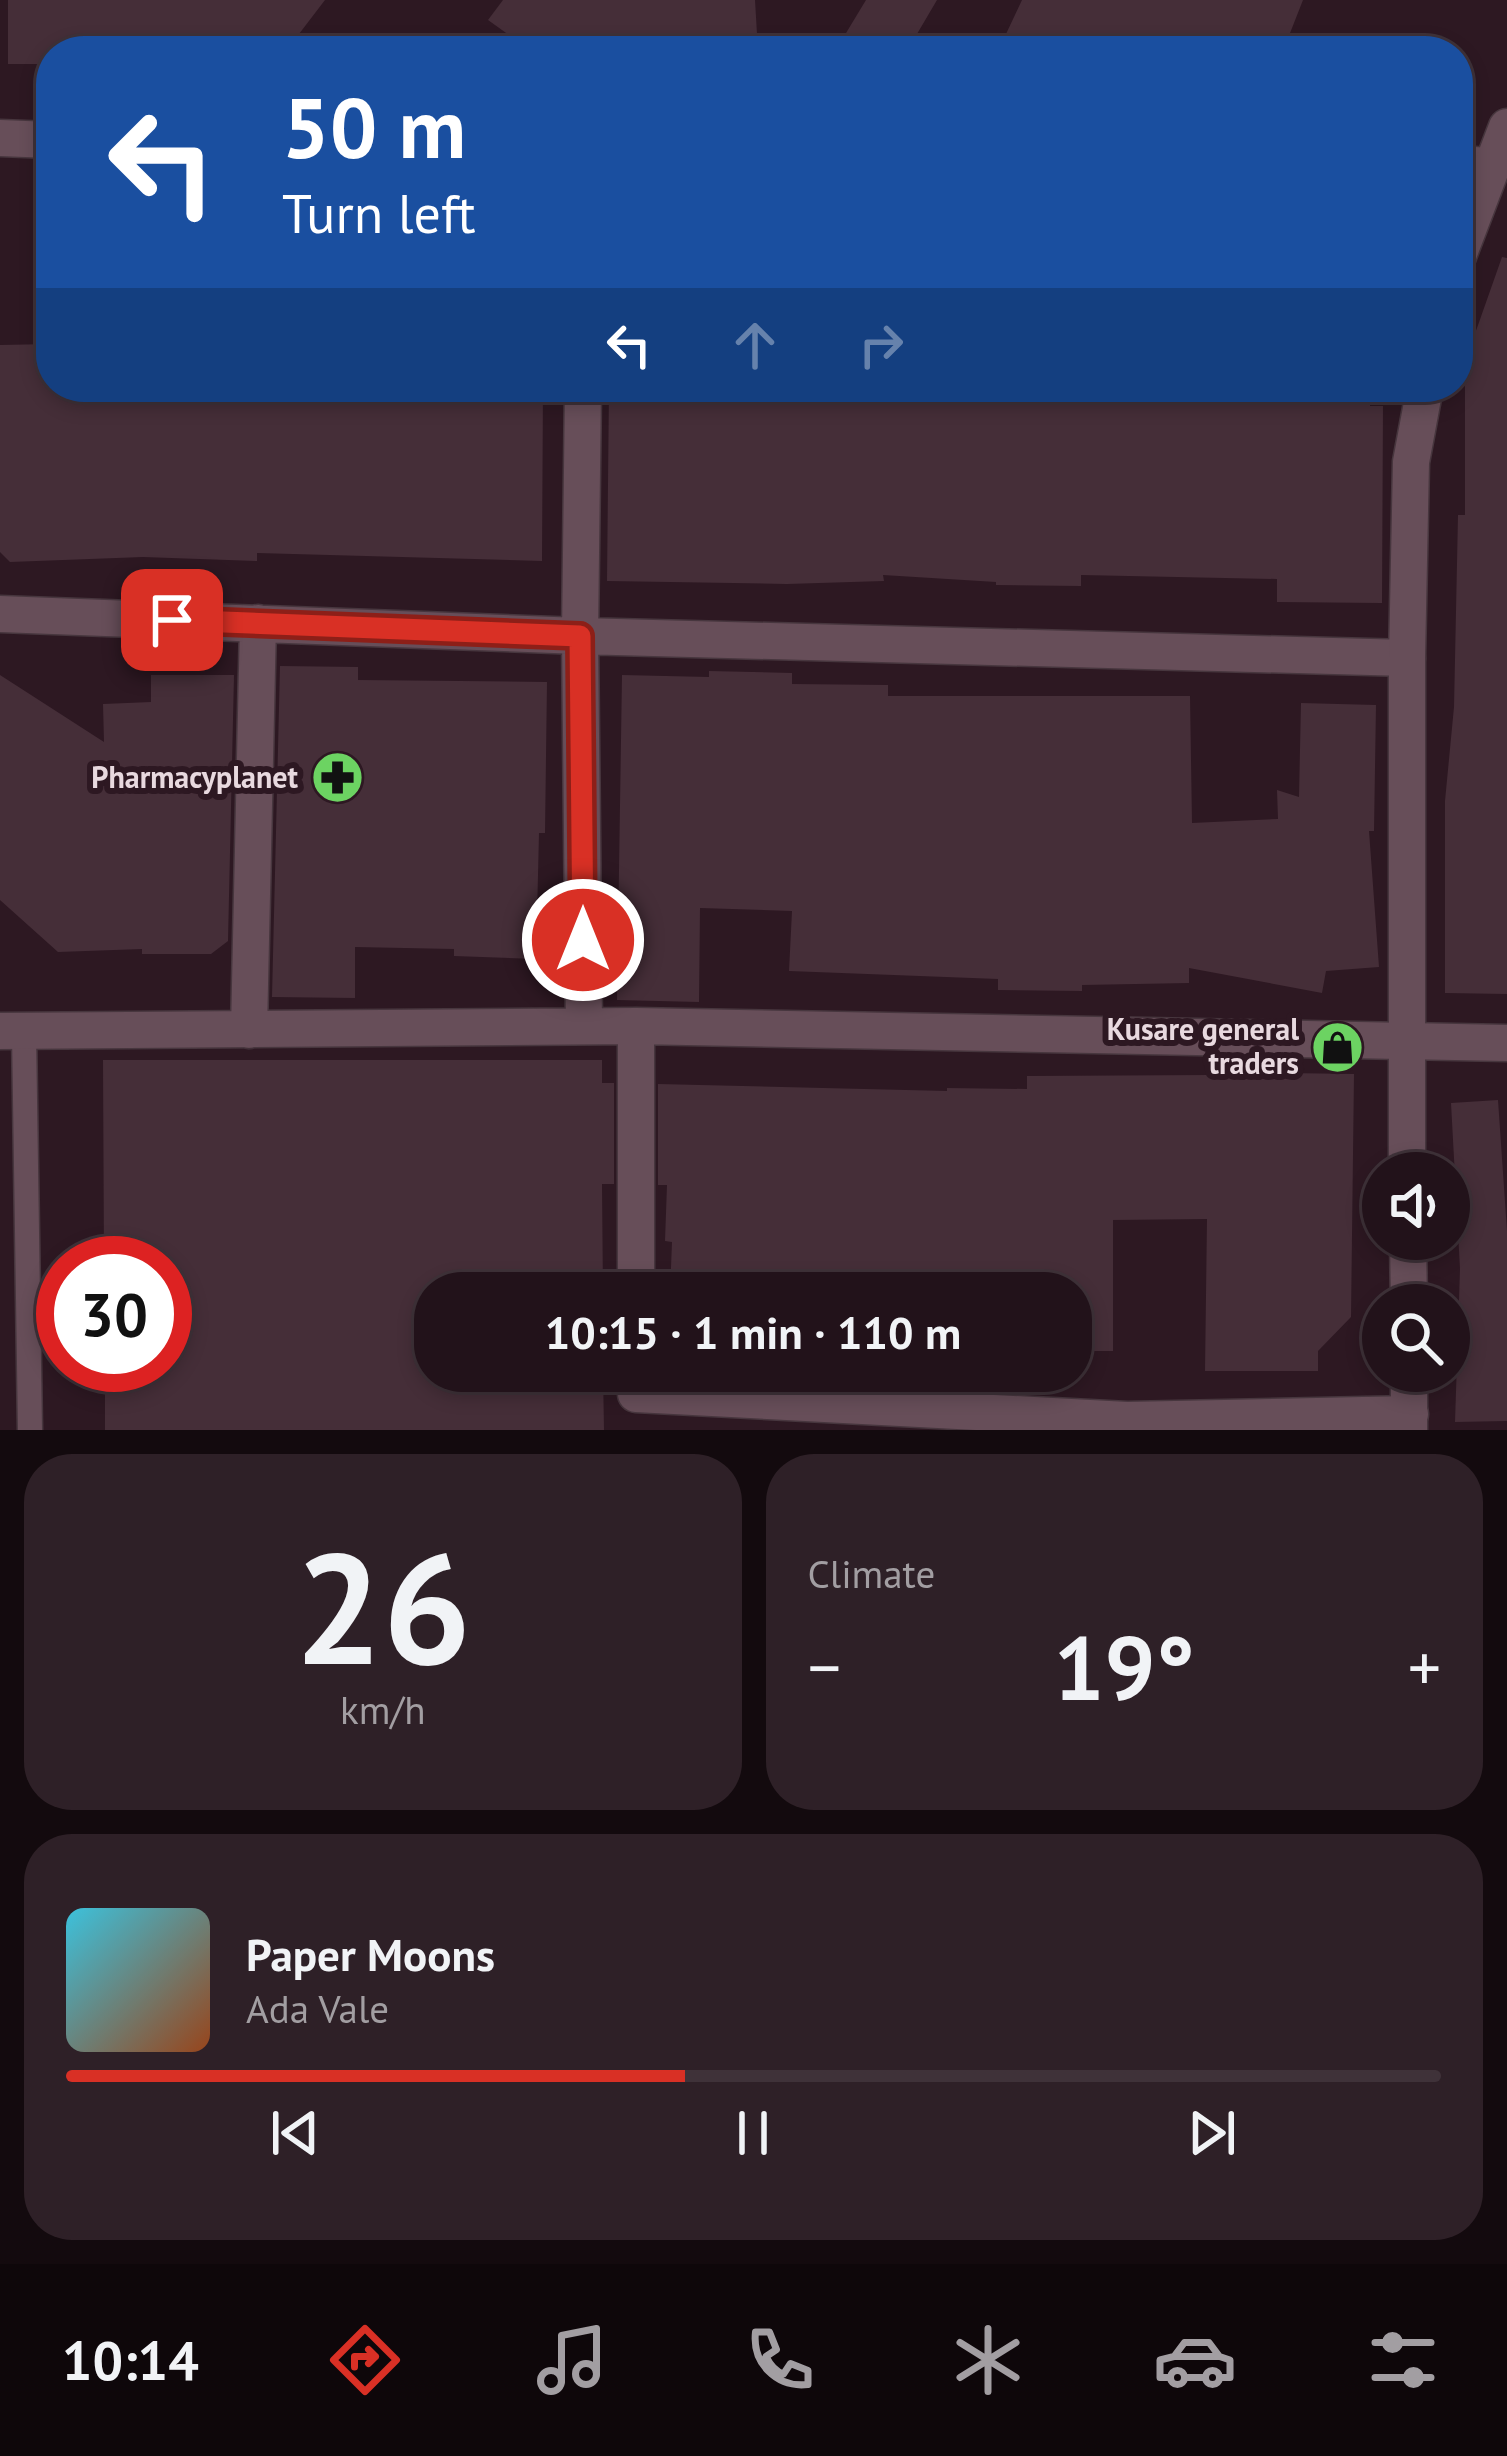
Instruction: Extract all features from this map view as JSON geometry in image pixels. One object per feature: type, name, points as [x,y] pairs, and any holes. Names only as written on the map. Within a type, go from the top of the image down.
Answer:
[{"type":"street","points":[[1474,165],[1507,128]]},
{"type":"street","points":[[0,138],[36,139]]},
{"type":"street","points":[[583,402],[584,1026]]},
{"type":"street","points":[[1407,1152],[1411,462],[1422,402]]},
{"type":"street","points":[[0,614],[580,636],[1407,658]]},
{"type":"street","points":[[249,1030],[258,623]]},
{"type":"street","points":[[12,1032],[636,1026],[1507,1043]]},
{"type":"street","points":[[636,1026],[636,1272]]},
{"type":"street","points":[[636,1398],[1127,1420],[1410,1422],[1409,1392]]},
{"type":"lane","points":[[12,1032],[30,1430]]},
{"type":"building","points":[[8,0],[325,0],[297,36],[36,36],[36,64],[8,64]]},
{"type":"building","points":[[503,0],[755,0],[757,36],[510,36],[488,20]]},
{"type":"building","points":[[866,0],[937,0],[916,36],[844,36]]},
{"type":"building","points":[[1022,0],[1303,0],[1289,36],[1005,36]]},
{"type":"building","points":[[1502,257],[1507,258],[1507,994],[1445,993],[1445,801],[1454,707],[1458,515],[1465,515],[1465,402],[1473,402],[1473,339]]},
{"type":"building","points":[[36,344],[36,402],[543,402],[542,561],[257,553],[257,561],[143,557],[10,562],[0,552],[0,345]]},
{"type":"building","points":[[609,402],[1370,402],[1370,406],[1383,406],[1382,603],[1277,602],[1277,579],[1081,575],[1081,586],[996,585],[883,575],[884,581],[787,584],[607,581]]},
{"type":"building","points":[[280,666],[358,667],[358,680],[547,682],[545,833],[539,833],[536,959],[454,956],[454,949],[355,947],[355,998],[272,997]]},
{"type":"building","points":[[709,671],[792,673],[792,684],[888,685],[888,696],[1190,696],[1192,823],[1278,819],[1277,790],[1299,797],[1301,703],[1376,705],[1374,831],[1369,831],[1379,967],[1326,971],[1322,993],[1189,968],[1189,983],[1082,985],[1082,991],[998,990],[998,979],[789,971],[792,911],[700,908],[699,1002],[617,1000],[622,675],[709,677]]},
{"type":"building","points":[[0,675],[104,742],[103,704],[151,702],[151,675],[234,675],[228,941],[211,954],[142,954],[142,949],[58,952],[0,900]]},
{"type":"building","points":[[103,1060],[602,1060],[602,1083],[614,1083],[614,1184],[602,1184],[603,1272],[414,1272],[414,1392],[603,1392],[604,1430],[105,1430],[105,1392],[192,1392],[192,1236],[104,1236]]},
{"type":"building","points":[[1354,1074],[1351,1317],[1318,1351],[1318,1371],[1205,1371],[1207,1219],[1113,1220],[1113,1351],[1092,1351],[1092,1272],[671,1272],[672,1242],[665,1241],[667,1185],[658,1185],[658,1084],[947,1091],[1027,1089],[1027,1076]]},
{"type":"building","points":[[1498,1100],[1507,1231],[1507,1421],[1455,1422],[1456,1392],[1470,1392],[1470,1284],[1460,1284],[1460,1260],[1470,1260],[1470,1152],[1454,1152],[1451,1103]]},
{"type":"place","name":"Pharmacyplanet","points":[[337,778]]},
{"type":"place","name":"Kusare general traders","points":[[1338,1047]]},
{"type":"route","points":[[172,620],[580,636],[583,940]]}]
